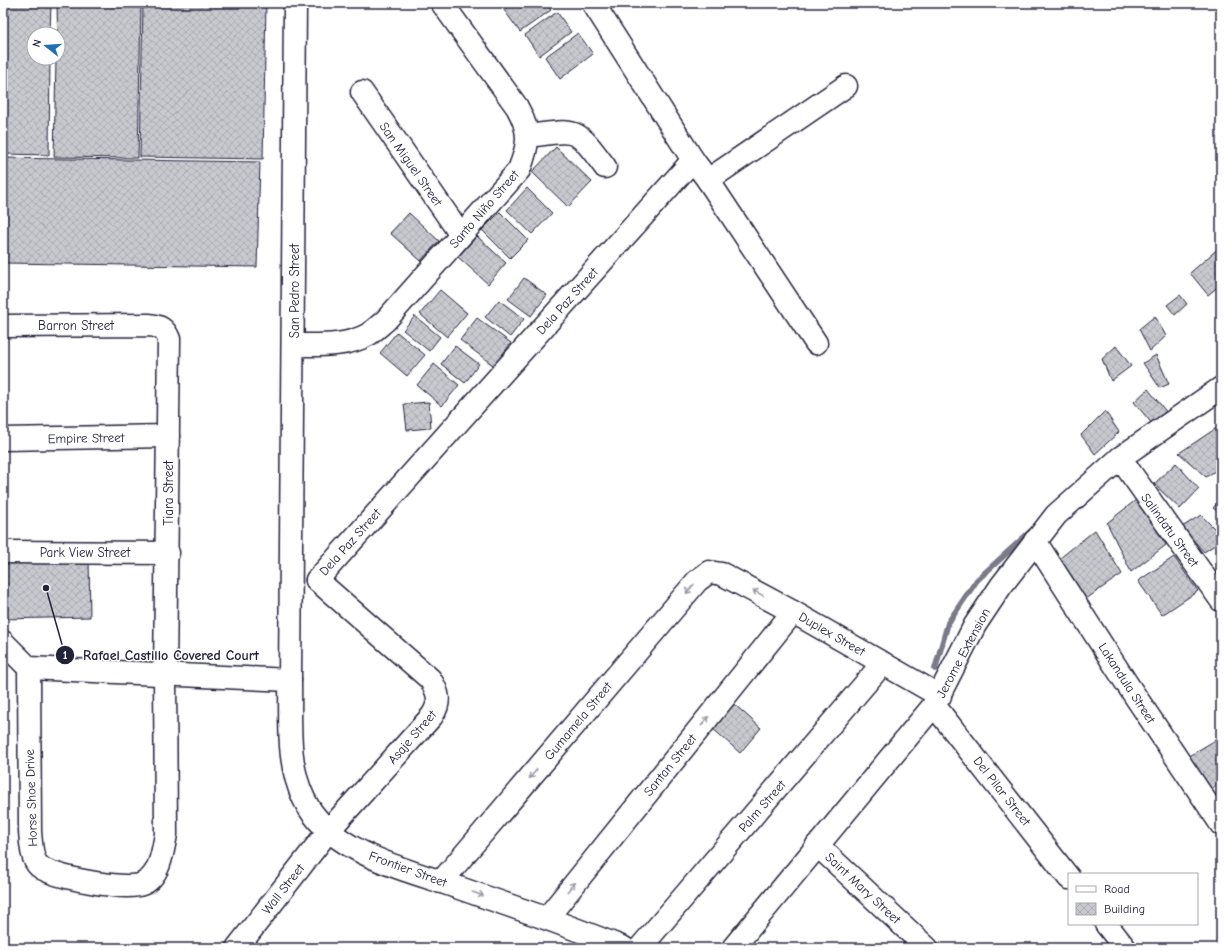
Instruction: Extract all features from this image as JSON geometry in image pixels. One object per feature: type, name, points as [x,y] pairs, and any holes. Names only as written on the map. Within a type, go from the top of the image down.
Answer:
[{"type":"street","name":"San Pedro Street","points":[[291,580],[296,3]]},
{"type":"street","name":"Santo Niño Street","points":[[294,345],[325,346],[348,342],[368,335],[386,320],[519,170],[525,155],[528,136],[525,122],[517,107],[442,3]]},
{"type":"street","points":[[593,3],[693,160],[708,180],[816,343]]},
{"type":"street","points":[[708,180],[846,86]]},
{"type":"street","name":"San Miguel Street","points":[[362,92],[461,236]]},
{"type":"street","points":[[528,136],[563,131],[573,132],[587,143],[605,167]]},
{"type":"street","name":"Dela Paz Street","points":[[316,580],[693,160]]},
{"type":"street","name":"Barron Street","points":[[3,326],[149,325]]},
{"type":"street","name":"Tiara Street","points":[[149,325],[157,326],[166,331],[169,339],[168,553],[165,674]]},
{"type":"street","name":"Jerome Extension","points":[[733,948],[937,701],[976,625],[1001,586],[1056,515],[1122,461],[1220,389]]},
{"type":"street","name":"Empire Street","points":[[3,439],[168,436]]},
{"type":"street","name":"Salindatu Street","points":[[1122,461],[1221,600]]},
{"type":"street","name":"Lakandula Street","points":[[1036,540],[1127,684],[1221,824]]},
{"type":"street","name":"Park View Street","points":[[3,552],[168,553]]},
{"type":"street","name":"Gumamela Street","points":[[441,882],[697,581],[709,572],[722,574]]},
{"type":"street","name":"Duplex Street","points":[[722,574],[793,612],[884,664],[937,701]]},
{"type":"street","points":[[291,580],[316,580]]},
{"type":"street","name":"Frontier Street","points":[[291,580],[291,748],[295,776],[304,800],[315,816],[329,830],[352,847],[374,859],[399,869],[547,918],[624,948]]},
{"type":"street","name":"Asaje Street","points":[[316,580],[430,679],[436,688],[439,697],[437,707],[432,716],[329,830]]},
{"type":"street","name":"Santan Street","points":[[547,918],[793,612]]},
{"type":"street","points":[[3,642],[30,668],[290,680]]},
{"type":"street","name":"Palm Street","points":[[640,948],[884,664]]},
{"type":"street","name":"Horse Shoe Drive","points":[[30,668],[30,831],[33,852],[37,865],[47,873],[109,885],[128,887],[142,884],[154,873],[161,857],[166,834],[165,674]]},
{"type":"street","name":"Del Pilar Street","points":[[937,701],[1068,877]]},
{"type":"street","name":"Wall Street","points":[[237,948],[329,830]]},
{"type":"street","name":"Saint Mary Street","points":[[817,845],[927,948]]},
{"type":"street","points":[[1107,925],[1125,948]]},
{"type":"building","points":[[3,3],[51,3],[50,26],[26,26],[26,66],[50,66],[49,155],[3,154]]},
{"type":"building","points":[[57,3],[141,3],[138,158],[54,157],[56,66],[66,66],[66,26],[57,26]]},
{"type":"building","points":[[143,3],[266,3],[263,159],[140,157]]},
{"type":"building","points":[[514,3],[546,3],[551,10],[520,32],[504,10]]},
{"type":"building","points":[[557,12],[571,32],[539,56],[525,35]]},
{"type":"building","points":[[578,33],[593,54],[560,79],[545,57]]},
{"type":"building","points":[[556,147],[592,182],[568,207],[532,172]]},
{"type":"building","points":[[3,158],[260,162],[257,267],[3,263]]},
{"type":"building","points":[[527,188],[552,213],[532,234],[507,210]]},
{"type":"building","points":[[500,212],[528,240],[510,258],[482,230]]},
{"type":"building","points":[[409,213],[439,241],[421,261],[390,233]]},
{"type":"building","points":[[477,236],[506,263],[488,284],[458,257]]},
{"type":"building","points":[[1221,246],[1221,284],[1208,295],[1190,273]]},
{"type":"building","points":[[524,278],[547,295],[531,316],[508,299]]},
{"type":"building","points":[[440,290],[467,313],[447,337],[420,314]]},
{"type":"building","points":[[1180,295],[1187,304],[1175,315],[1167,305]]},
{"type":"building","points":[[499,300],[524,319],[510,337],[485,317]]},
{"type":"building","points":[[415,316],[440,337],[429,351],[403,330]]},
{"type":"building","points":[[1155,316],[1166,336],[1150,351],[1139,329]]},
{"type":"building","points":[[477,318],[511,343],[494,366],[460,340]]},
{"type":"building","points":[[397,332],[425,355],[407,376],[380,353]]},
{"type":"building","points":[[455,346],[479,364],[465,383],[441,364]]},
{"type":"building","points":[[1116,346],[1131,366],[1111,381],[1102,359]]},
{"type":"building","points":[[1156,355],[1169,384],[1160,388],[1143,363]]},
{"type":"building","points":[[434,364],[459,385],[442,406],[417,385]]},
{"type":"building","points":[[1148,389],[1168,414],[1153,425],[1134,402]]},
{"type":"building","points":[[429,402],[431,428],[407,430],[404,404]]},
{"type":"building","points":[[1105,411],[1119,432],[1095,454],[1081,435]]},
{"type":"building","points":[[1221,425],[1221,467],[1206,477],[1179,453]]},
{"type":"building","points":[[1176,463],[1199,489],[1180,509],[1154,484]]},
{"type":"building","points":[[1137,499],[1166,545],[1131,572],[1107,523]]},
{"type":"building","points":[[1221,499],[1221,514],[1213,508]]},
{"type":"building","points":[[1201,515],[1221,535],[1221,541],[1204,552],[1182,527]]},
{"type":"building","points":[[1095,530],[1122,574],[1086,599],[1060,558]]},
{"type":"building","points":[[1174,557],[1198,591],[1162,615],[1138,581]]},
{"type":"building","points":[[89,558],[90,617],[3,619],[3,560]]},
{"type":"building","points":[[733,703],[761,728],[740,753],[712,728]]},
{"type":"building","points":[[1219,738],[1221,741],[1221,784],[1207,791],[1187,757]]},
{"type":"waterway","points":[[935,669],[948,623],[977,580],[1031,531]]},
{"type":"place","name":"Rafael Castillo Covered Court","points":[[46,588]]}]
